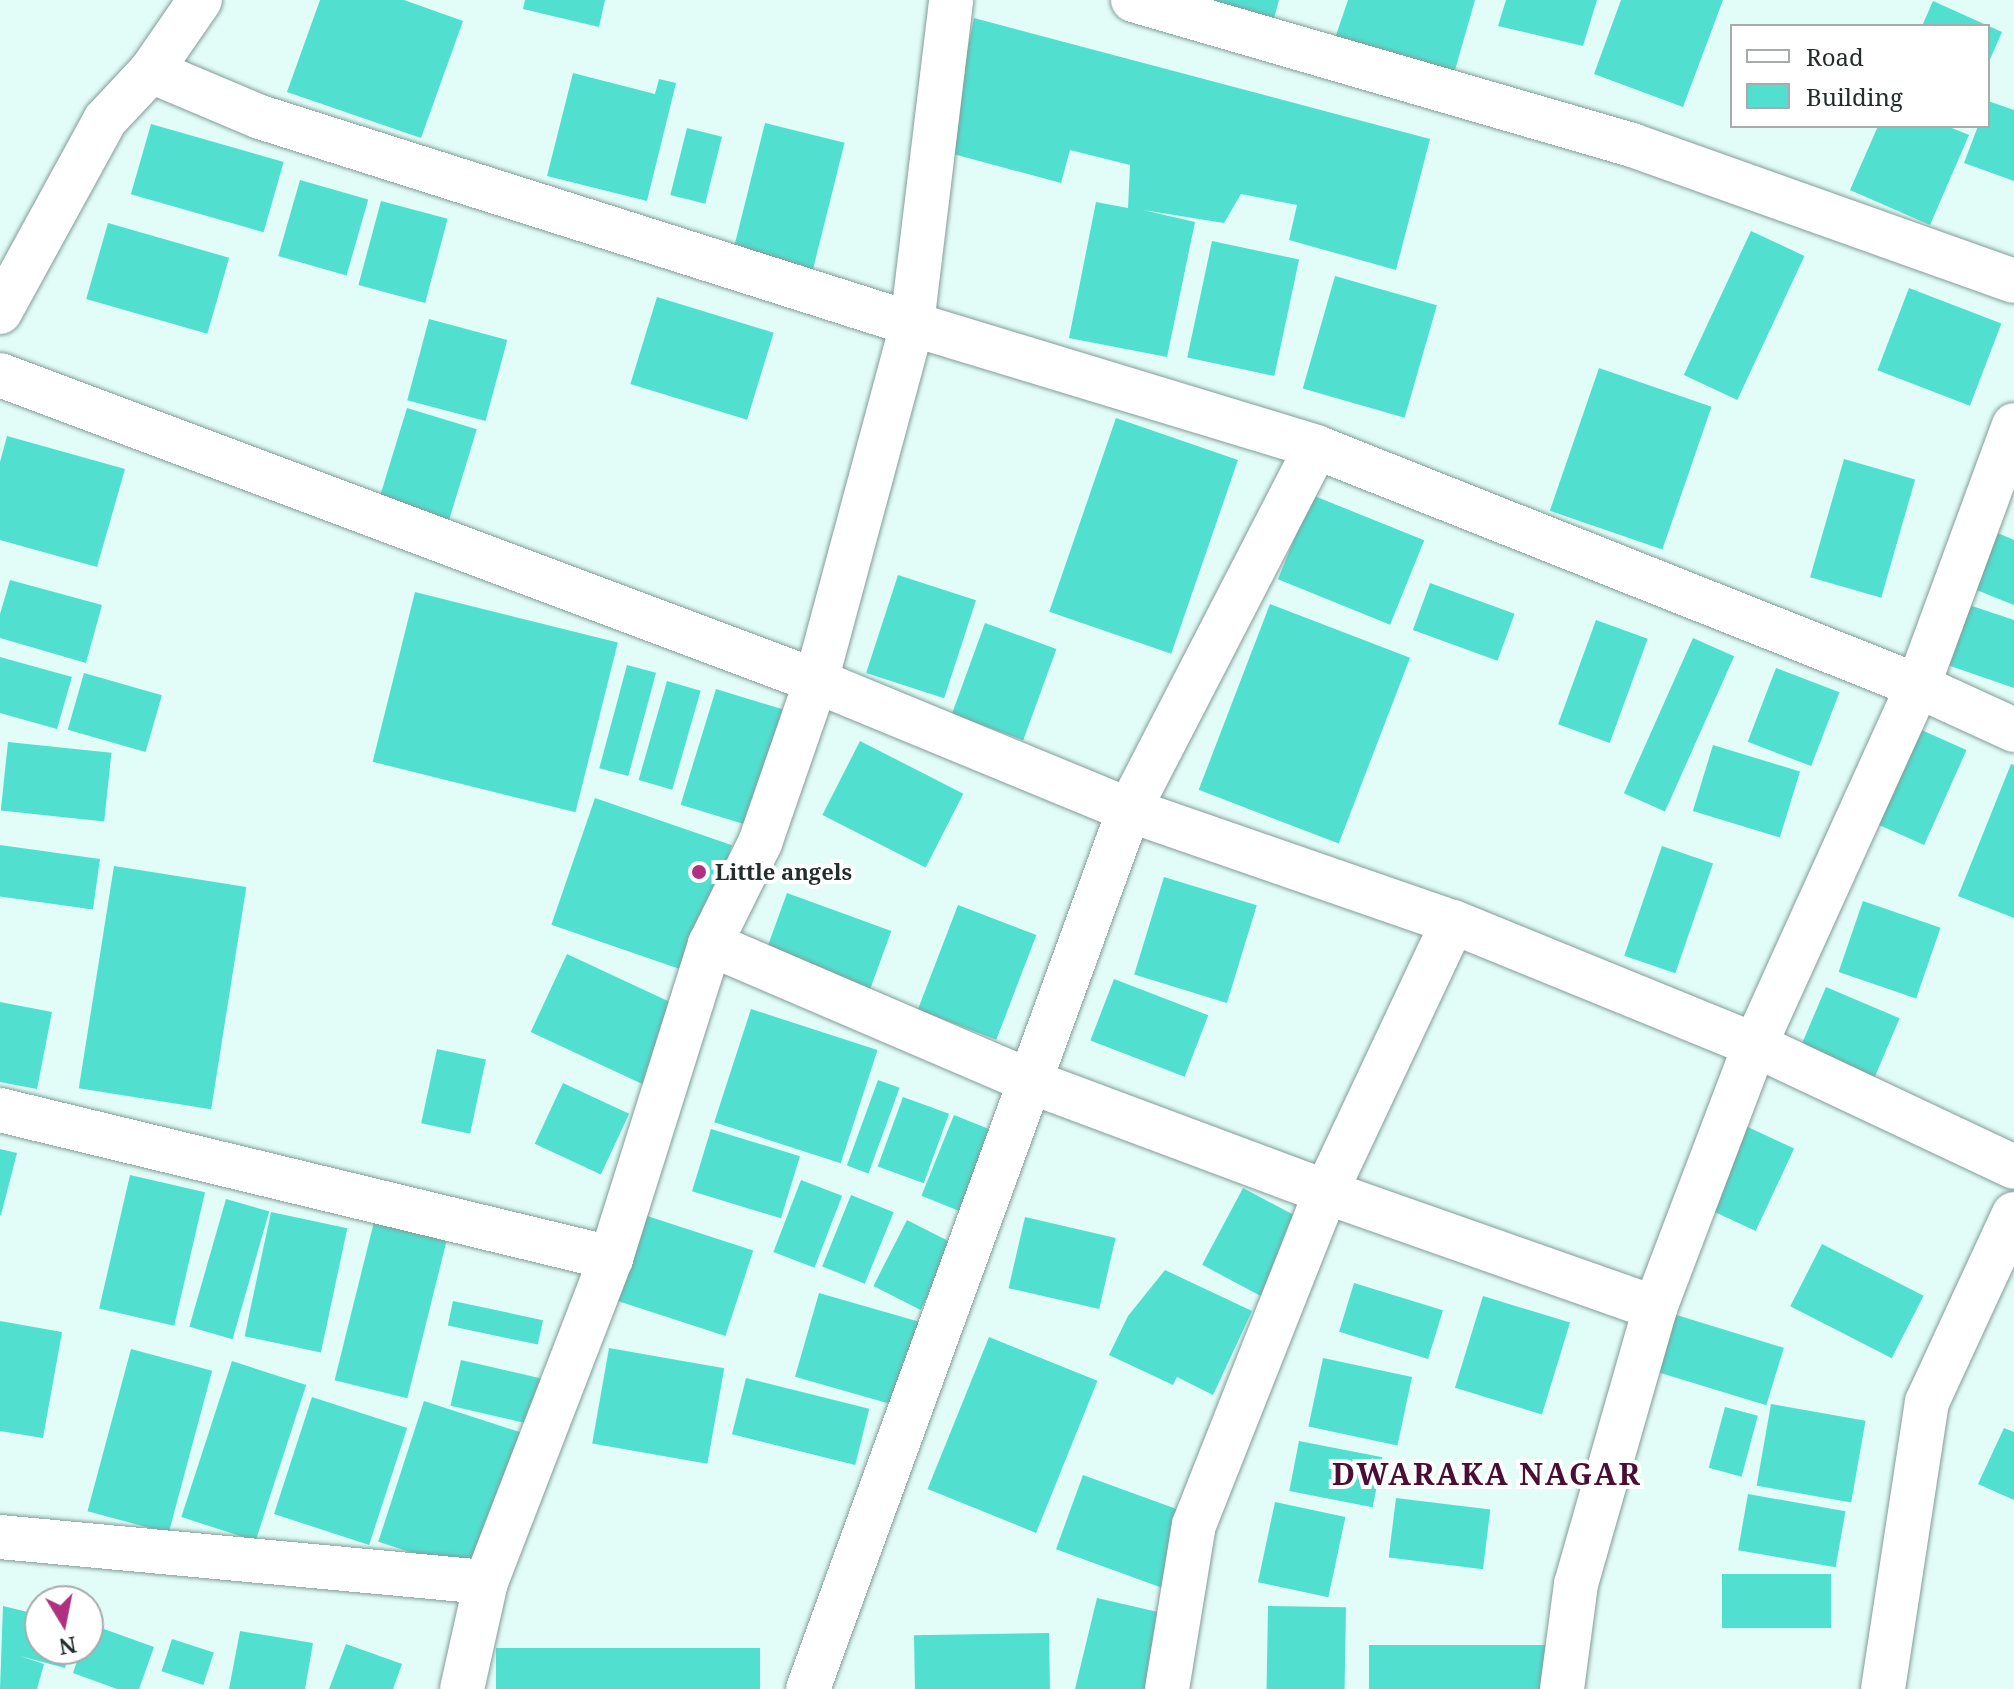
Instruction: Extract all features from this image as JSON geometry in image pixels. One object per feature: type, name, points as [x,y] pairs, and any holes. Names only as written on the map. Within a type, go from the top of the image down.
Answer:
[{"type":"street","points":[[0,312],[105,120],[151,71],[200,0]]},
{"type":"street","points":[[462,1689],[486,1582],[611,1258],[710,944],[760,843],[816,681],[912,324],[951,0]]},
{"type":"street","points":[[1133,0],[1632,145],[2014,281]]},
{"type":"street","points":[[151,71],[260,117],[912,324],[1316,447],[1918,686],[2014,730]]},
{"type":"street","points":[[0,375],[816,681],[1129,810],[1453,922],[1755,1045],[2014,1167]]},
{"type":"street","points":[[1562,1689],[1576,1584],[1655,1308],[1755,1045],[1918,686],[2014,425]]},
{"type":"street","points":[[808,1689],[1129,810],[1316,447]]},
{"type":"street","points":[[1167,1689],[1194,1525],[1326,1192],[1453,922]]},
{"type":"street","points":[[710,944],[1029,1081],[1326,1192],[1655,1308]]},
{"type":"street","points":[[0,1110],[611,1258]]},
{"type":"street","points":[[1883,1689],[1927,1402],[1999,1284],[2014,1214]]},
{"type":"street","points":[[0,1537],[486,1582]]},
{"type":"building","points":[[320,0],[404,0],[463,21],[421,138],[287,92]]},
{"type":"building","points":[[525,0],[605,0],[599,27],[523,9]]},
{"type":"building","points":[[1196,0],[1279,0],[1273,22]]},
{"type":"building","points":[[1348,0],[1475,0],[1453,77],[1333,44]]},
{"type":"building","points":[[1506,0],[1597,0],[1583,46],[1498,26]]},
{"type":"building","points":[[1621,0],[1723,0],[1683,107],[1594,74]]},
{"type":"building","points":[[1933,1],[1984,24],[1923,24]]},
{"type":"building","points":[[974,18],[1430,139],[1396,270],[1289,240],[1297,205],[1241,194],[1224,223],[1143,210],[1195,222],[1167,357],[1069,338],[1096,202],[1128,208],[1130,165],[1070,150],[1061,183],[946,152]]},
{"type":"building","points":[[1990,27],[2002,32],[1990,59]]},
{"type":"building","points":[[573,73],[655,94],[659,79],[676,83],[647,201],[547,176]]},
{"type":"building","points":[[1990,102],[2014,110],[2014,181],[1964,163],[1977,128],[1990,128]]},
{"type":"building","points":[[765,123],[845,143],[813,271],[733,251]]},
{"type":"building","points":[[151,124],[284,162],[264,232],[131,194]]},
{"type":"building","points":[[687,128],[722,137],[705,204],[670,195]]},
{"type":"building","points":[[1877,128],[1952,128],[1969,135],[1930,225],[1850,190]]},
{"type":"building","points":[[300,180],[368,200],[346,276],[278,256]]},
{"type":"building","points":[[381,201],[448,219],[425,303],[358,285]]},
{"type":"building","points":[[108,223],[229,258],[207,334],[86,299]]},
{"type":"building","points":[[1751,231],[1804,256],[1737,400],[1684,375]]},
{"type":"building","points":[[1212,241],[1299,260],[1274,376],[1187,357]]},
{"type":"building","points":[[1335,276],[1437,305],[1405,418],[1303,388]]},
{"type":"building","points":[[1909,288],[2001,323],[1970,406],[1877,370]]},
{"type":"building","points":[[657,297],[774,333],[747,420],[630,384]]},
{"type":"building","points":[[429,319],[507,340],[485,421],[407,400]]},
{"type":"building","points":[[1599,368],[1712,407],[1662,550],[1550,511]]},
{"type":"building","points":[[407,408],[477,429],[449,520],[379,499]]},
{"type":"building","points":[[1116,418],[1238,460],[1171,654],[1049,612]]},
{"type":"building","points":[[7,436],[125,469],[97,567],[0,540],[0,462]]},
{"type":"building","points":[[1844,459],[1915,479],[1881,598],[1810,577]]},
{"type":"building","points":[[1312,495],[1424,540],[1390,625],[1278,579]]},
{"type":"building","points":[[1986,528],[2014,540],[2014,605],[1969,587]]},
{"type":"building","points":[[898,575],[976,600],[944,698],[866,673]]},
{"type":"building","points":[[10,580],[102,605],[86,663],[0,638],[0,614]]},
{"type":"building","points":[[1430,583],[1515,614],[1497,661],[1413,630]]},
{"type":"building","points":[[415,592],[618,643],[575,812],[373,762]]},
{"type":"building","points":[[1957,601],[2014,620],[2014,688],[1936,661]]},
{"type":"building","points":[[1270,604],[1410,658],[1339,844],[1199,790]]},
{"type":"building","points":[[1596,620],[1648,639],[1610,743],[1558,724]]},
{"type":"building","points":[[985,623],[1056,649],[1023,740],[952,714]]},
{"type":"building","points":[[1693,638],[1734,656],[1665,812],[1624,793]]},
{"type":"building","points":[[0,657],[72,677],[57,729],[0,713]]},
{"type":"building","points":[[627,665],[656,673],[628,776],[599,768]]},
{"type":"building","points":[[1776,668],[1839,692],[1811,766],[1748,742]]},
{"type":"building","points":[[84,673],[162,695],[146,752],[68,730]]},
{"type":"building","points":[[667,681],[701,691],[672,790],[639,780]]},
{"type":"building","points":[[716,689],[797,714],[762,830],[681,805]]},
{"type":"building","points":[[1908,724],[1966,750],[1924,845],[1866,819]]},
{"type":"building","points":[[860,741],[963,794],[926,868],[822,815]]},
{"type":"building","points":[[8,742],[111,753],[104,821],[1,811]]},
{"type":"building","points":[[1713,745],[1800,772],[1780,838],[1693,811]]},
{"type":"building","points":[[2011,764],[2014,765],[2014,918],[1958,896]]},
{"type":"building","points":[[595,798],[732,845],[688,972],[551,925]]},
{"type":"building","points":[[0,845],[100,859],[93,910],[0,897]]},
{"type":"building","points":[[1662,846],[1713,864],[1675,973],[1624,956]]},
{"type":"building","points":[[114,866],[246,887],[211,1109],[79,1088]]},
{"type":"building","points":[[1164,877],[1257,905],[1227,1003],[1134,975]]},
{"type":"building","points":[[787,893],[891,931],[868,994],[764,956]]},
{"type":"building","points":[[1863,901],[1941,928],[1916,999],[1839,972]]},
{"type":"building","points":[[958,905],[1036,935],[996,1040],[918,1010]]},
{"type":"building","points":[[567,954],[681,1007],[645,1085],[531,1032]]},
{"type":"building","points":[[1114,979],[1208,1015],[1185,1077],[1090,1041]]},
{"type":"building","points":[[1826,987],[1900,1018],[1870,1088],[1796,1057]]},
{"type":"building","points":[[0,1002],[52,1012],[37,1089],[0,1082]]},
{"type":"building","points":[[751,1009],[877,1050],[841,1163],[714,1122]]},
{"type":"building","points":[[437,1049],[486,1059],[470,1134],[421,1123]]},
{"type":"building","points":[[878,1080],[900,1088],[868,1173],[847,1166]]},
{"type":"building","points":[[563,1083],[629,1114],[601,1175],[535,1144]]},
{"type":"building","points":[[903,1097],[949,1114],[924,1183],[878,1167]]},
{"type":"building","points":[[954,1115],[1005,1136],[972,1216],[921,1196]]},
{"type":"building","points":[[1737,1122],[1794,1149],[1756,1231],[1699,1204]]},
{"type":"building","points":[[711,1129],[800,1156],[781,1218],[692,1191]]},
{"type":"building","points":[[0,1149],[17,1153],[1,1215],[0,1215]]},
{"type":"building","points":[[130,1175],[205,1192],[174,1326],[99,1308]]},
{"type":"building","points":[[801,1180],[842,1196],[814,1268],[773,1252]]},
{"type":"building","points":[[1243,1188],[1312,1225],[1271,1301],[1202,1265]]},
{"type":"building","points":[[851,1195],[894,1212],[865,1284],[822,1266]]},
{"type":"building","points":[[226,1199],[269,1211],[233,1339],[189,1327]]},
{"type":"building","points":[[271,1212],[347,1228],[321,1352],[245,1336]]},
{"type":"building","points":[[641,1214],[753,1250],[725,1336],[613,1300]]},
{"type":"building","points":[[1025,1217],[1116,1238],[1099,1309],[1009,1288]]},
{"type":"building","points":[[907,1220],[954,1244],[921,1310],[873,1286]]},
{"type":"building","points":[[374,1222],[447,1240],[407,1398],[335,1380]]},
{"type":"building","points":[[1822,1244],[1924,1296],[1892,1358],[1790,1306]]},
{"type":"building","points":[[1165,1270],[1252,1311],[1213,1395],[1177,1377],[1173,1385],[1109,1355],[1128,1316]]},
{"type":"building","points":[[1354,1283],[1443,1310],[1428,1359],[1339,1332]]},
{"type":"building","points":[[819,1293],[938,1327],[914,1411],[795,1377]]},
{"type":"building","points":[[1483,1296],[1570,1323],[1542,1414],[1455,1388]]},
{"type":"building","points":[[453,1301],[543,1320],[538,1345],[448,1325]]},
{"type":"building","points":[[1670,1313],[1784,1348],[1766,1405],[1652,1370]]},
{"type":"building","points":[[0,1321],[62,1332],[43,1438],[0,1431]]},
{"type":"building","points":[[989,1337],[1097,1381],[1036,1533],[928,1489]]},
{"type":"building","points":[[609,1348],[724,1368],[707,1464],[592,1444]]},
{"type":"building","points":[[131,1349],[212,1371],[169,1533],[88,1511]]},
{"type":"building","points":[[1323,1358],[1412,1377],[1397,1445],[1308,1426]]},
{"type":"building","points":[[461,1360],[548,1380],[537,1426],[450,1406]]},
{"type":"building","points":[[232,1361],[306,1385],[256,1541],[181,1517]]},
{"type":"building","points":[[746,1378],[869,1409],[855,1465],[732,1434]]},
{"type":"building","points":[[312,1397],[407,1428],[369,1545],[274,1514]]},
{"type":"building","points":[[424,1401],[522,1433],[476,1574],[378,1542]]},
{"type":"building","points":[[1771,1404],[1866,1421],[1851,1502],[1757,1486]]},
{"type":"building","points":[[1725,1407],[1758,1416],[1742,1477],[1709,1468]]},
{"type":"building","points":[[2004,1428],[2014,1432],[2014,1500],[1978,1484]]},
{"type":"building","points":[[1299,1441],[1382,1457],[1373,1507],[1289,1491]]},
{"type":"building","points":[[1083,1475],[1193,1515],[1166,1589],[1056,1549]]},
{"type":"building","points":[[1748,1494],[1845,1511],[1836,1567],[1738,1550]]},
{"type":"building","points":[[1396,1498],[1490,1510],[1483,1569],[1389,1558]]},
{"type":"building","points":[[1275,1502],[1345,1517],[1328,1597],[1258,1582]]},
{"type":"building","points":[[1722,1574],[1831,1574],[1831,1628],[1722,1628]]},
{"type":"building","points":[[1097,1598],[1171,1615],[1154,1689],[1075,1689]]},
{"type":"building","points":[[3,1606],[24,1611],[24,1657],[20,1656],[24,1657],[24,1665],[44,1665],[37,1689],[0,1689]]},
{"type":"building","points":[[1268,1606],[1346,1607],[1345,1689],[1267,1689]]},
{"type":"building","points":[[104,1629],[154,1647],[139,1689],[117,1689],[73,1673],[76,1665],[104,1665]]},
{"type":"building","points":[[240,1631],[313,1643],[305,1689],[229,1689]]},
{"type":"building","points":[[1049,1633],[1050,1689],[915,1689],[914,1635]]},
{"type":"building","points":[[172,1639],[214,1653],[203,1685],[161,1671]]},
{"type":"building","points":[[346,1644],[402,1664],[393,1689],[329,1689]]},
{"type":"building","points":[[1369,1645],[1551,1645],[1551,1689],[1369,1689]]},
{"type":"building","points":[[496,1648],[760,1648],[760,1689],[496,1689]]},
{"type":"place","name":"Little angels","points":[[699,872]]},
{"type":"district","name":"DWARAKA NAGAR","points":[[1487,1474]]}]
